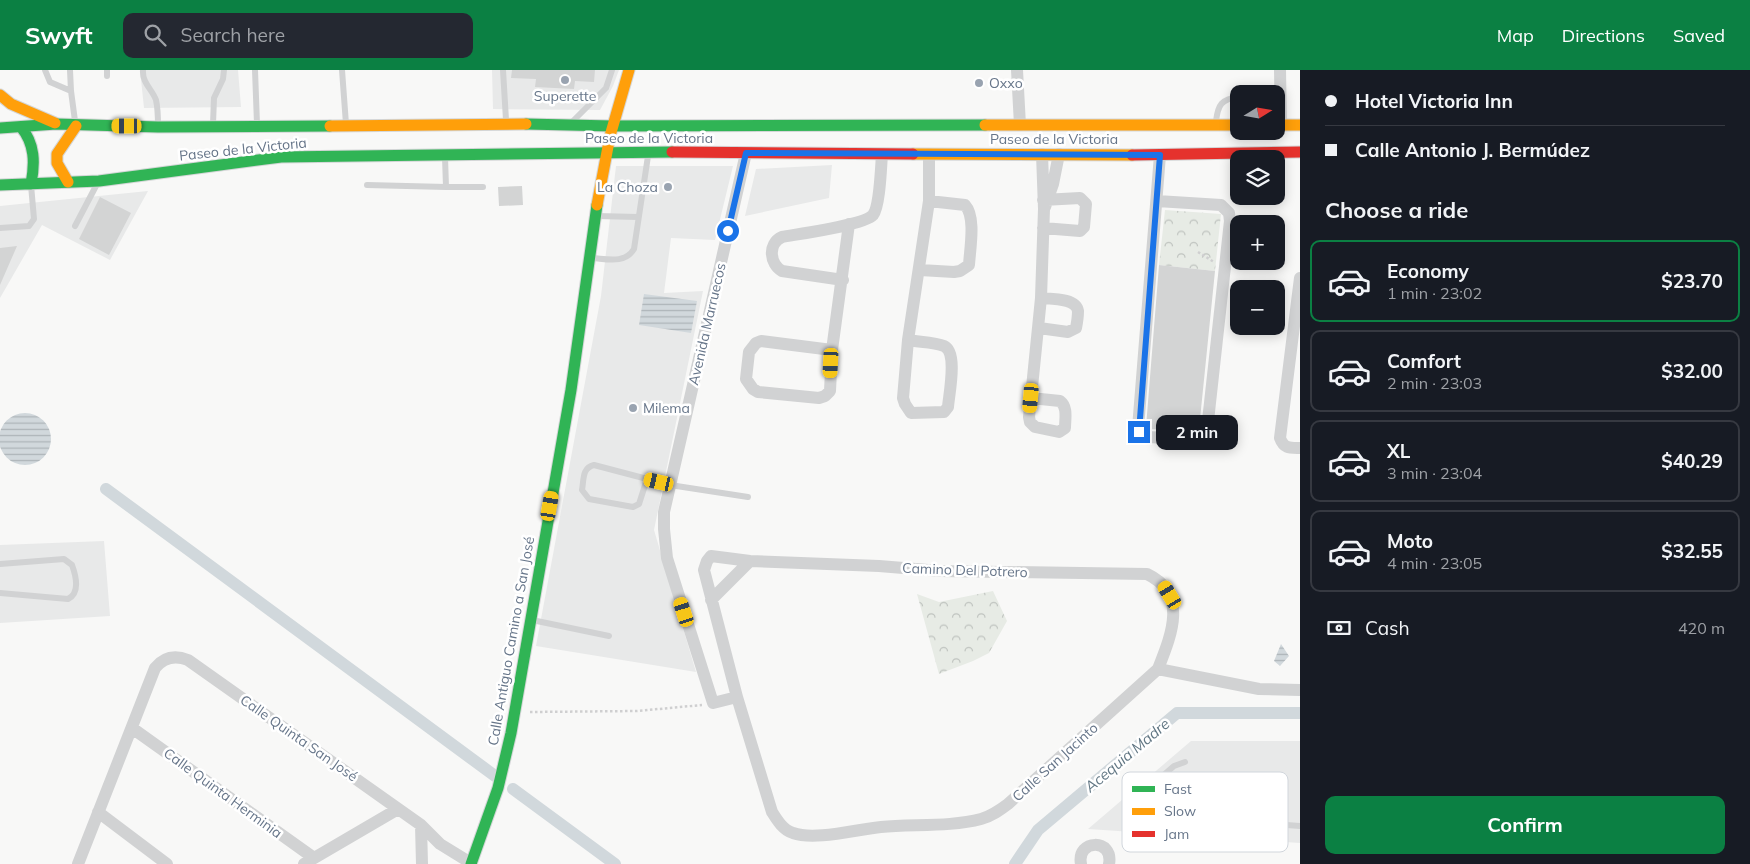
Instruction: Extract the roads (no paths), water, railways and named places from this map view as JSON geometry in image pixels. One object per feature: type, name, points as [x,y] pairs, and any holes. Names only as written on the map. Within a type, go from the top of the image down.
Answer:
[{"type":"main road","name":"Calle Antiguo Camino a San José","points":[[471,864],[498,788],[514,712],[578,342],[595,216],[606,152],[620,94],[629,70]]},
{"type":"main road","points":[[0,95],[11,104],[56,124]]},
{"type":"main road","name":"Paseo de la Victoria","points":[[0,128],[56,124],[158,127],[506,124],[612,126],[1230,125]]},
{"type":"main road","points":[[1285,124],[1300,125]]},
{"type":"main road","points":[[68,182],[57,163],[57,154],[76,126]]},
{"type":"main road","points":[[21,128],[26,132],[32,149],[35,168],[31,184]]},
{"type":"main road","name":"Paseo de la Victoria","points":[[0,184],[99,181],[281,157],[444,156],[606,152],[1160,155],[1300,152]]},
{"type":"street","points":[[1017,70],[1020,126]]},
{"type":"street","points":[[1279,85],[1280,70]]},
{"type":"street","name":"Avenida Marruecos","points":[[736,697],[713,703],[667,558],[664,512],[746,153]]},
{"type":"street","points":[[843,280],[782,271],[774,266],[772,248],[777,239],[782,237],[849,224],[866,219],[872,215],[876,206],[882,154]]},
{"type":"street","points":[[908,340],[944,346],[949,350],[952,361],[948,408],[944,412],[911,412],[905,404],[904,398],[908,340],[920,270],[928,201],[929,154]]},
{"type":"street","points":[[1031,398],[1062,402],[1065,407],[1065,428],[1059,432],[1035,427],[1030,422],[1029,417],[1041,298],[1045,203],[1042,154]]},
{"type":"street","points":[[1045,203],[1059,154]]},
{"type":"street","points":[[1157,201],[1221,205],[1226,209],[1230,221],[1206,434],[1200,439],[1145,437],[1139,432],[1138,428],[1160,155]]},
{"type":"street","points":[[1043,228],[1077,231],[1084,226],[1086,204],[1082,199],[1045,203]]},
{"type":"street","points":[[920,270],[960,272],[969,265],[972,216],[968,208],[965,205],[928,201]]},
{"type":"street","points":[[832,350],[761,341],[756,343],[749,352],[746,379],[749,385],[758,392],[823,397],[830,391],[832,350],[843,280],[849,224]]},
{"type":"street","points":[[1300,278],[1280,438],[1287,448],[1300,448]]},
{"type":"street","points":[[1039,328],[1068,332],[1076,328],[1078,311],[1072,302],[1041,298]]},
{"type":"street","name":"Camino Del Potrero","points":[[711,600],[704,570],[706,561],[711,556],[750,561],[940,571],[1147,574],[1165,586],[1170,595],[1174,614],[1168,642],[1158,669]]},
{"type":"street","points":[[736,697],[711,600],[750,561]]},
{"type":"street","name":"Calle Quinta San José","points":[[132,728],[155,668],[165,659],[174,656],[188,660],[421,825],[440,844],[471,864]]},
{"type":"street","points":[[1158,669],[1259,689],[1300,690]]},
{"type":"street","name":"Calle San Jacinto","points":[[736,697],[772,812],[784,828],[793,833],[820,835],[880,827],[962,822],[981,819],[995,813],[1008,804],[1158,669]]},
{"type":"street","points":[[78,864],[132,728]]},
{"type":"street","name":"Calle Quinta Herminia","points":[[132,728],[309,861]]},
{"type":"street","points":[[309,861],[398,809]]},
{"type":"street","points":[[98,812],[166,864]]},
{"type":"street","points":[[421,825],[422,864]]},
{"type":"street","points":[[1081,864],[1080,859],[1083,850],[1096,844],[1105,848],[1108,852],[1110,856],[1109,864]]},
{"type":"lane","points":[[44,70],[47,78],[54,85],[71,91]]},
{"type":"lane","points":[[70,70],[76,126]]},
{"type":"lane","points":[[144,70],[146,85],[157,103],[158,127]]},
{"type":"lane","points":[[213,126],[214,98],[223,79],[224,70]]},
{"type":"lane","points":[[255,70],[257,125]]},
{"type":"lane","points":[[342,70],[346,125]]},
{"type":"lane","points":[[502,70],[506,124]]},
{"type":"lane","points":[[569,125],[606,88],[612,70]]},
{"type":"lane","points":[[1216,125],[1218,107],[1224,100],[1230,99]]},
{"type":"lane","points":[[590,258],[620,259],[630,256],[634,249],[648,152]]},
{"type":"lane","points":[[444,156],[446,187]]},
{"type":"lane","points":[[75,226],[99,181]]},
{"type":"lane","points":[[0,228],[29,226],[32,223],[34,219],[31,184]]},
{"type":"lane","points":[[367,185],[483,186]]},
{"type":"lane","points":[[595,216],[638,217]]},
{"type":"lane","points":[[647,479],[639,504],[634,507],[589,498],[582,490],[585,470],[588,466],[594,465],[670,485],[748,497]]},
{"type":"lane","points":[[0,564],[64,559],[69,561],[74,568],[76,590],[74,596],[68,599],[0,593]]},
{"type":"lane","points":[[531,620],[609,636]]},
{"type":"lane","points":[[1167,772],[1174,766],[1185,762]]},
{"type":"waterway","points":[[106,489],[495,776]]},
{"type":"waterway","name":"Acequia Madre","points":[[1015,864],[1038,830],[1177,713],[1300,713]]},
{"type":"waterway","points":[[513,789],[615,864]]},
{"type":"place","name":"Superette","points":[[565,80]]},
{"type":"place","name":"Oxxo","points":[[979,83]]},
{"type":"place","name":"La Choza","points":[[668,187]]},
{"type":"place","name":"Milema","points":[[633,408]]}]
